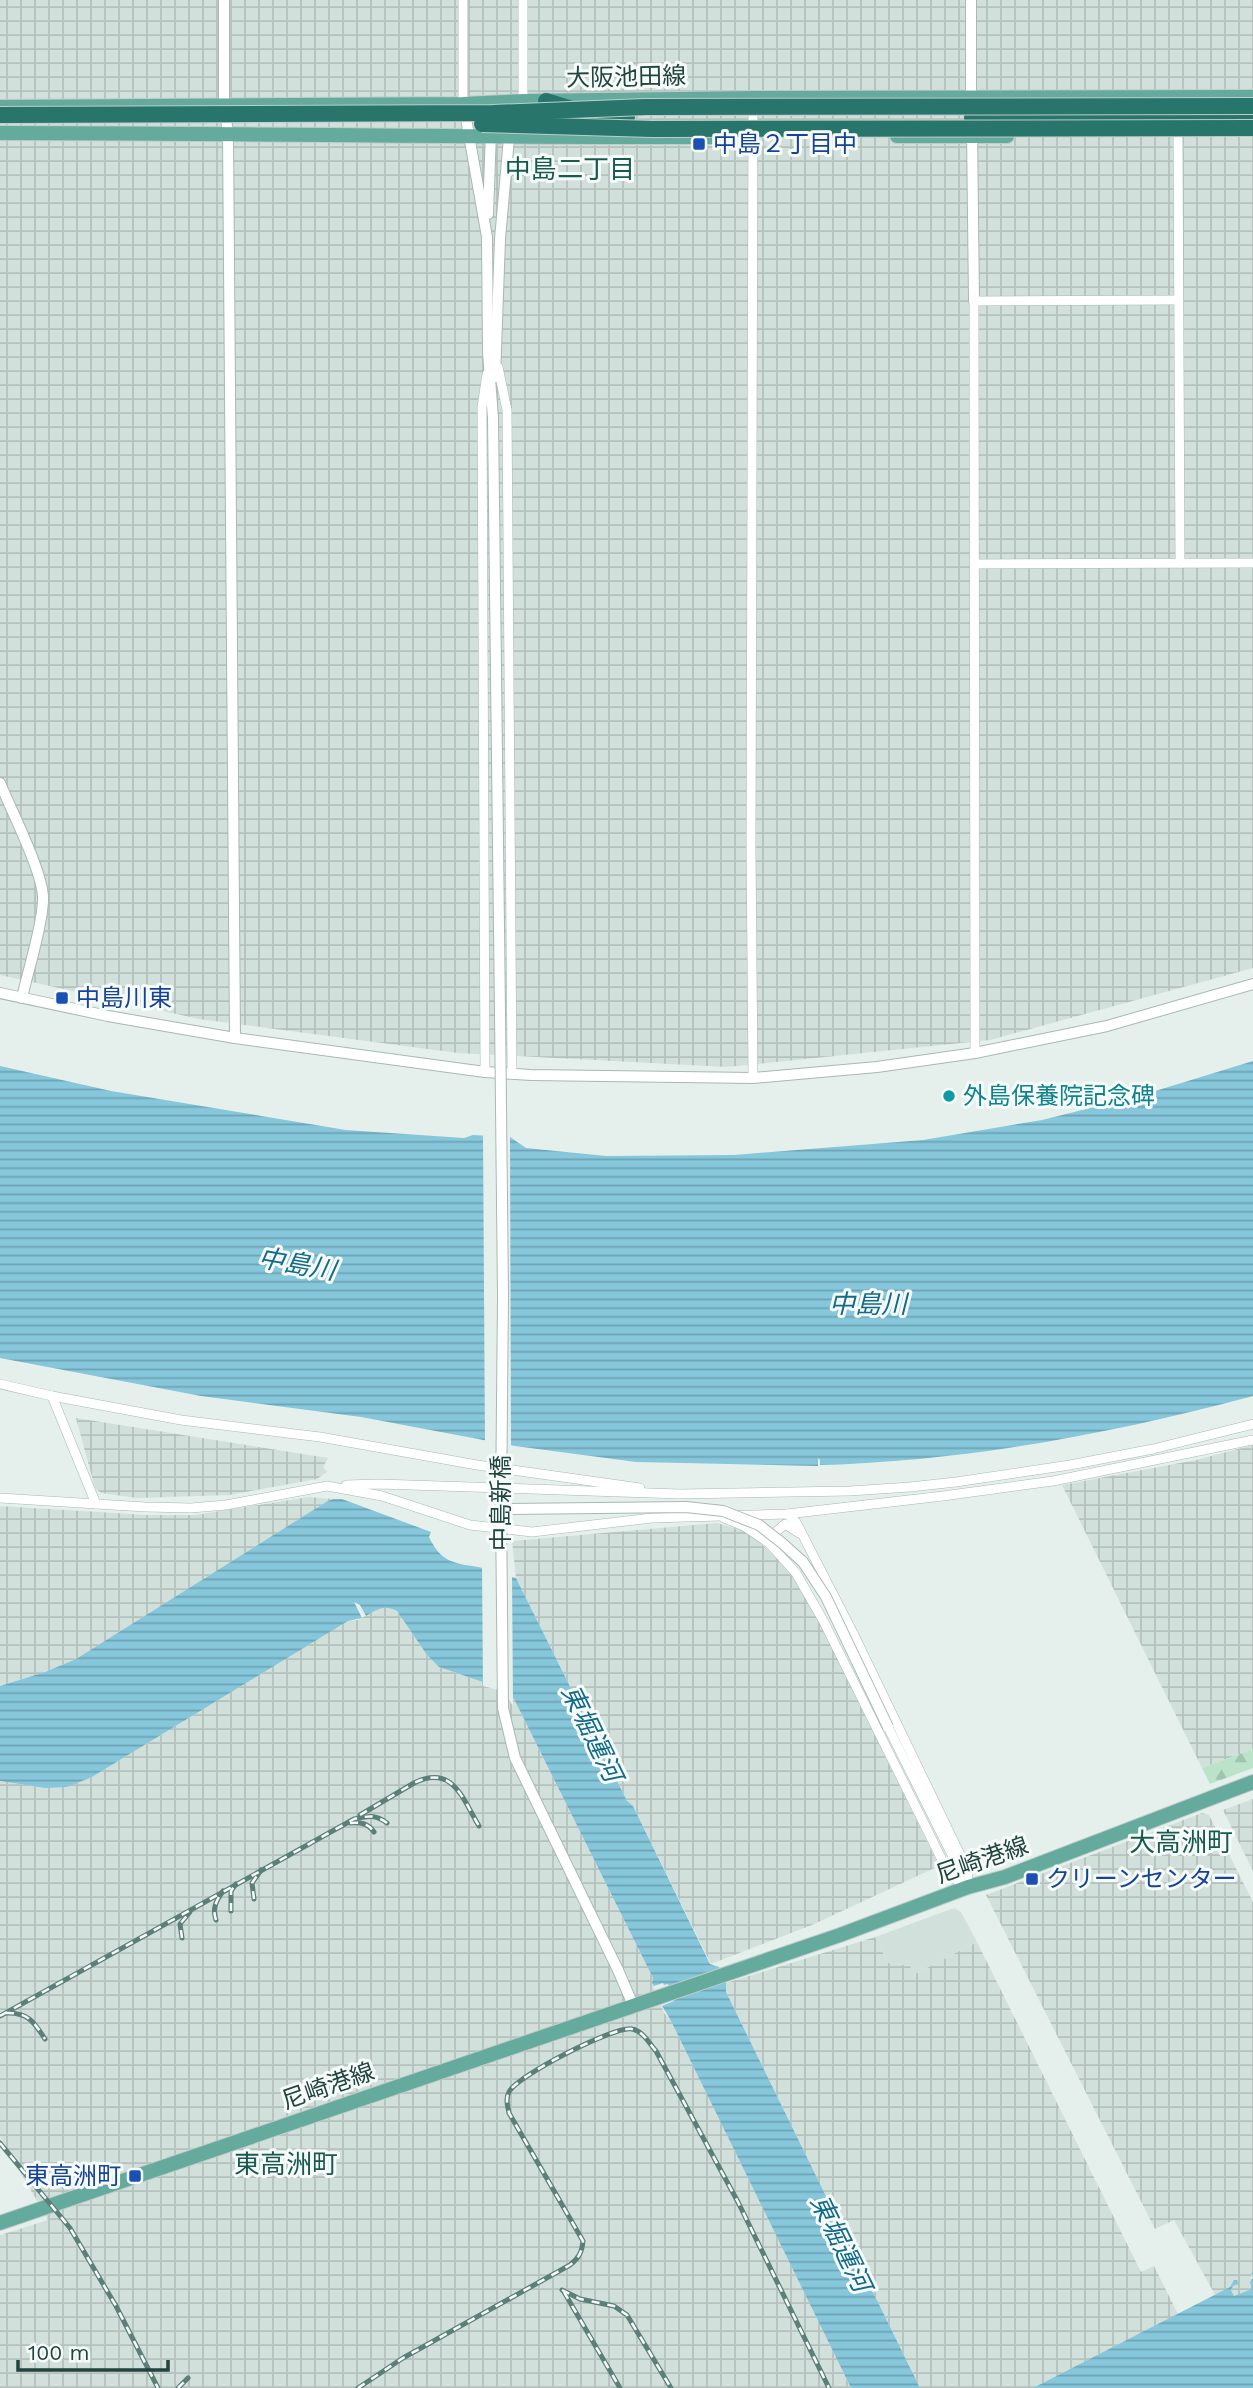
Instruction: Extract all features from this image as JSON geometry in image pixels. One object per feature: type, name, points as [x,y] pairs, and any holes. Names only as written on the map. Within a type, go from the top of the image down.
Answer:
[{"type":"highway","points":[[546,101],[594,116],[627,117],[958,116],[1253,106]]},
{"type":"highway","points":[[0,115],[493,113],[646,107],[1253,118]]},
{"type":"highway","points":[[972,118],[1061,113]]},
{"type":"highway","points":[[0,125],[496,124],[652,129],[1253,128]]},
{"type":"main road","name":"大阪池田線","points":[[0,107],[463,104],[753,98],[1253,97]]},
{"type":"main road","points":[[0,133],[228,133],[490,138],[1253,135]]},
{"type":"main road","name":"尼崎港線","points":[[0,2223],[840,1936],[968,1887],[1005,1877],[1253,1782]]},
{"type":"street","points":[[224,0],[224,106],[228,133],[235,1038]]},
{"type":"street","points":[[464,0],[463,104],[487,237]]},
{"type":"street","points":[[485,1072],[482,407],[492,360],[509,138],[524,101],[523,0]]},
{"type":"street","points":[[971,0],[975,1053]]},
{"type":"street","points":[[753,98],[753,1078]]},
{"type":"street","points":[[512,1074],[507,410],[492,360],[487,237],[490,138],[493,126],[500,114],[510,106],[524,101]]},
{"type":"street","points":[[1178,135],[1180,563]]},
{"type":"street","points":[[974,301],[1178,300]]},
{"type":"street","name":"中島新橋","points":[[492,360],[503,1296],[503,1708],[516,1758],[633,2005]]},
{"type":"street","points":[[975,564],[1253,563]]},
{"type":"street","points":[[0,783],[39,876],[43,893],[43,909],[22,998]]},
{"type":"street","points":[[0,993],[108,1016],[235,1038],[485,1072],[753,1078],[877,1067],[975,1053],[1107,1026],[1253,984]]},
{"type":"street","points":[[0,1384],[181,1419],[320,1437],[477,1465],[680,1494]]},
{"type":"street","points":[[52,1396],[96,1504]]},
{"type":"street","points":[[0,1498],[191,1508],[226,1505],[327,1486],[379,1484],[680,1494],[850,1491],[956,1482],[1070,1465],[1153,1449],[1253,1424]]},
{"type":"street","points":[[327,1486],[382,1496],[470,1525],[532,1532],[652,1518],[788,1514],[1053,1481],[1253,1440]]},
{"type":"street","points":[[501,1509],[685,1507],[723,1511],[759,1525],[782,1543],[803,1562],[826,1597],[968,1887]]},
{"type":"street","points":[[788,1514],[796,1522],[967,1869],[968,1887]]},
{"type":"street","points":[[716,1516],[744,1526],[782,1556],[796,1573],[824,1622],[950,1876],[968,1887]]},
{"type":"street","points":[[782,1556],[775,1537],[776,1532],[785,1524],[795,1529],[809,1548]]},
{"type":"shaded area","points":[[0,0],[1253,0],[1253,968],[990,1040],[727,1067],[458,1053],[199,1019],[0,975]]},
{"type":"shaded area","points":[[76,1418],[328,1458],[323,1467],[327,1472],[317,1479],[229,1495],[137,1498],[101,1493],[95,1488]]},
{"type":"shaded area","points":[[1253,1445],[1253,1749],[1202,1768],[1062,1485],[1196,1460]]},
{"type":"shaded area","points":[[309,1497],[333,1499],[76,1659],[0,1686],[0,1506],[148,1515],[195,1515]]},
{"type":"shaded area","points":[[717,1523],[748,1532],[779,1560],[796,1581],[809,1602],[939,1866],[812,1925],[711,1964],[516,1578],[512,1541]]},
{"type":"shaded area","points":[[381,1607],[397,1611],[427,1655],[439,1667],[509,1691],[653,1978],[652,1983],[664,2013],[670,2019],[851,2388],[0,2388],[0,2235],[48,2220],[0,2137],[0,1781],[46,1788],[92,1777],[348,1621],[358,1620]]},
{"type":"shaded area","points":[[1253,1799],[1253,1871],[1223,1810]]},
{"type":"shaded area","points":[[1202,1813],[1209,1815],[1253,1902],[1253,2289],[1234,2296],[1231,2290],[1233,2286],[1215,2295],[1174,2220],[1155,2229],[986,1895]]},
{"type":"shaded area","points":[[954,1908],[961,1912],[977,1942],[915,1974],[910,1966],[888,1963],[875,1937]]},
{"type":"shaded area","points":[[875,1937],[888,1963],[910,1966],[915,1974],[977,1942],[1141,2272],[1154,2266],[1178,2314],[1033,2388],[920,2388],[726,1992],[726,1983]]},
{"type":"green space","points":[[1253,1749],[1253,1768],[1210,1784],[1202,1768]]},
{"type":"water","name":"中島川","points":[[1253,1061],[1253,1396],[1200,1410],[1038,1443],[929,1458],[820,1465],[818,1458],[818,1466],[636,1462],[515,1446],[361,1417],[201,1396],[0,1358],[0,1066],[111,1091],[346,1130],[464,1138],[473,1135],[510,1137],[526,1148],[606,1156],[734,1155],[923,1140],[1042,1120],[1139,1096]]},
{"type":"water","name":"東堀運河","points":[[333,1499],[342,1499],[431,1532],[429,1537],[438,1552],[449,1560],[516,1578],[627,1801],[633,1806],[710,1964],[719,1967],[726,1983],[726,1992],[920,2388],[851,2388],[662,2006],[674,2001],[668,1984],[654,1986],[652,1983],[653,1978],[515,1701],[509,1691],[439,1667],[427,1655],[397,1611],[377,1609],[366,1616],[360,1605],[354,1602],[362,1618],[348,1621],[92,1777],[67,1787],[45,1788],[0,1781],[0,1686],[76,1659]]},
{"type":"water","points":[[1253,2278],[1253,2388],[1033,2388],[1230,2287],[1234,2280],[1239,2284],[1231,2290],[1234,2296],[1252,2289],[1250,2282]]},
{"type":"pier","points":[[483,1132],[510,1134],[511,1449],[485,1444]]},
{"type":"pier","points":[[482,1564],[512,1573],[513,1706],[503,1691],[483,1686]]},
{"type":"railway","points":[[360,1815],[414,1783],[427,1778],[438,1778],[455,1787],[479,1826]]},
{"type":"railway","points":[[0,2016],[354,1819],[371,1816],[387,1823]]},
{"type":"railway","points":[[350,1823],[364,1824],[374,1832]]},
{"type":"railway","points":[[254,1899],[252,1883],[261,1870]]},
{"type":"railway","points":[[231,1911],[231,1891],[236,1884]]},
{"type":"railway","points":[[216,1920],[215,1905],[223,1891]]},
{"type":"railway","points":[[182,1938],[180,1924],[190,1912]]},
{"type":"railway","points":[[6,2013],[20,2014],[30,2019],[45,2039]]},
{"type":"railway","points":[[358,2388],[403,2358],[570,2265],[578,2257],[583,2241],[509,2113],[508,2095],[529,2075],[567,2053],[607,2035],[632,2029],[643,2035],[656,2051],[738,2202],[829,2388]]},
{"type":"railway","points":[[0,2143],[70,2228],[116,2306],[158,2388]]},
{"type":"railway","points":[[562,2290],[580,2299],[614,2306],[627,2315],[671,2388]]},
{"type":"railway","points":[[564,2292],[620,2388]]},
{"type":"railway","points":[[178,2388],[188,2378]]},
{"type":"place","name":"中島２丁目中","points":[[699,144]]},
{"type":"place","name":"中島川東","points":[[62,998]]},
{"type":"place","name":"外島保養院記念碑","points":[[949,1096]]},
{"type":"place","name":"クリーンセンター","points":[[1032,1879]]},
{"type":"place","name":"東高洲町","points":[[135,2176]]},
{"type":"district","name":"中島二丁目","points":[[570,169]]},
{"type":"district","name":"大高洲町","points":[[1181,1842]]},
{"type":"district","name":"東高洲町","points":[[286,2164]]}]
